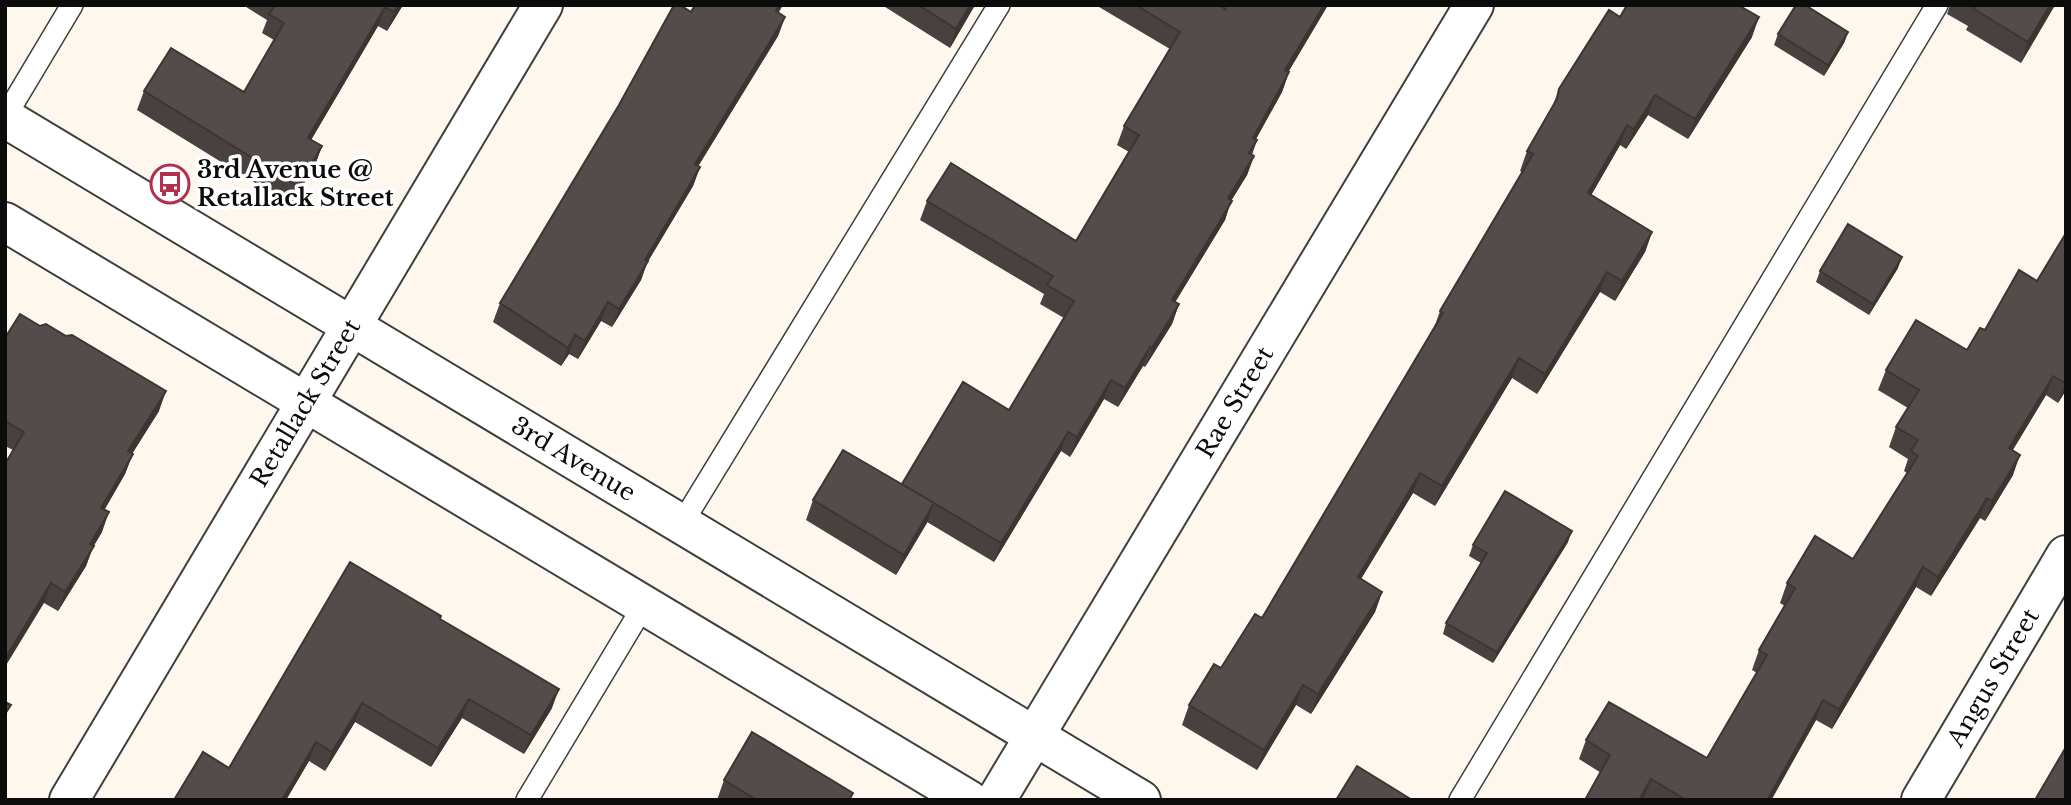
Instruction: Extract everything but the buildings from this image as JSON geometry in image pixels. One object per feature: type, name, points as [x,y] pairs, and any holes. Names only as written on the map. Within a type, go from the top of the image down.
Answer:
[{"type":"street","name":"Retallack Street","points":[[68,800],[543,5]]},
{"type":"street","name":"Rae Street","points":[[996,800],[1474,5]]},
{"type":"street","name":"3rd Avenue","points":[[5,118],[1141,800]]},
{"type":"street","points":[[5,222],[969,800]]},
{"type":"street","name":"Angus Street","points":[[1921,800],[2066,555]]},
{"type":"lane","points":[[5,118],[72,5]]},
{"type":"lane","points":[[681,524],[999,5]]},
{"type":"lane","points":[[1460,800],[1937,5]]},
{"type":"lane","points":[[527,800],[644,606]]},
{"type":"place","name":"3rd Avenue @ Retallack Street","points":[[170,184]]}]
